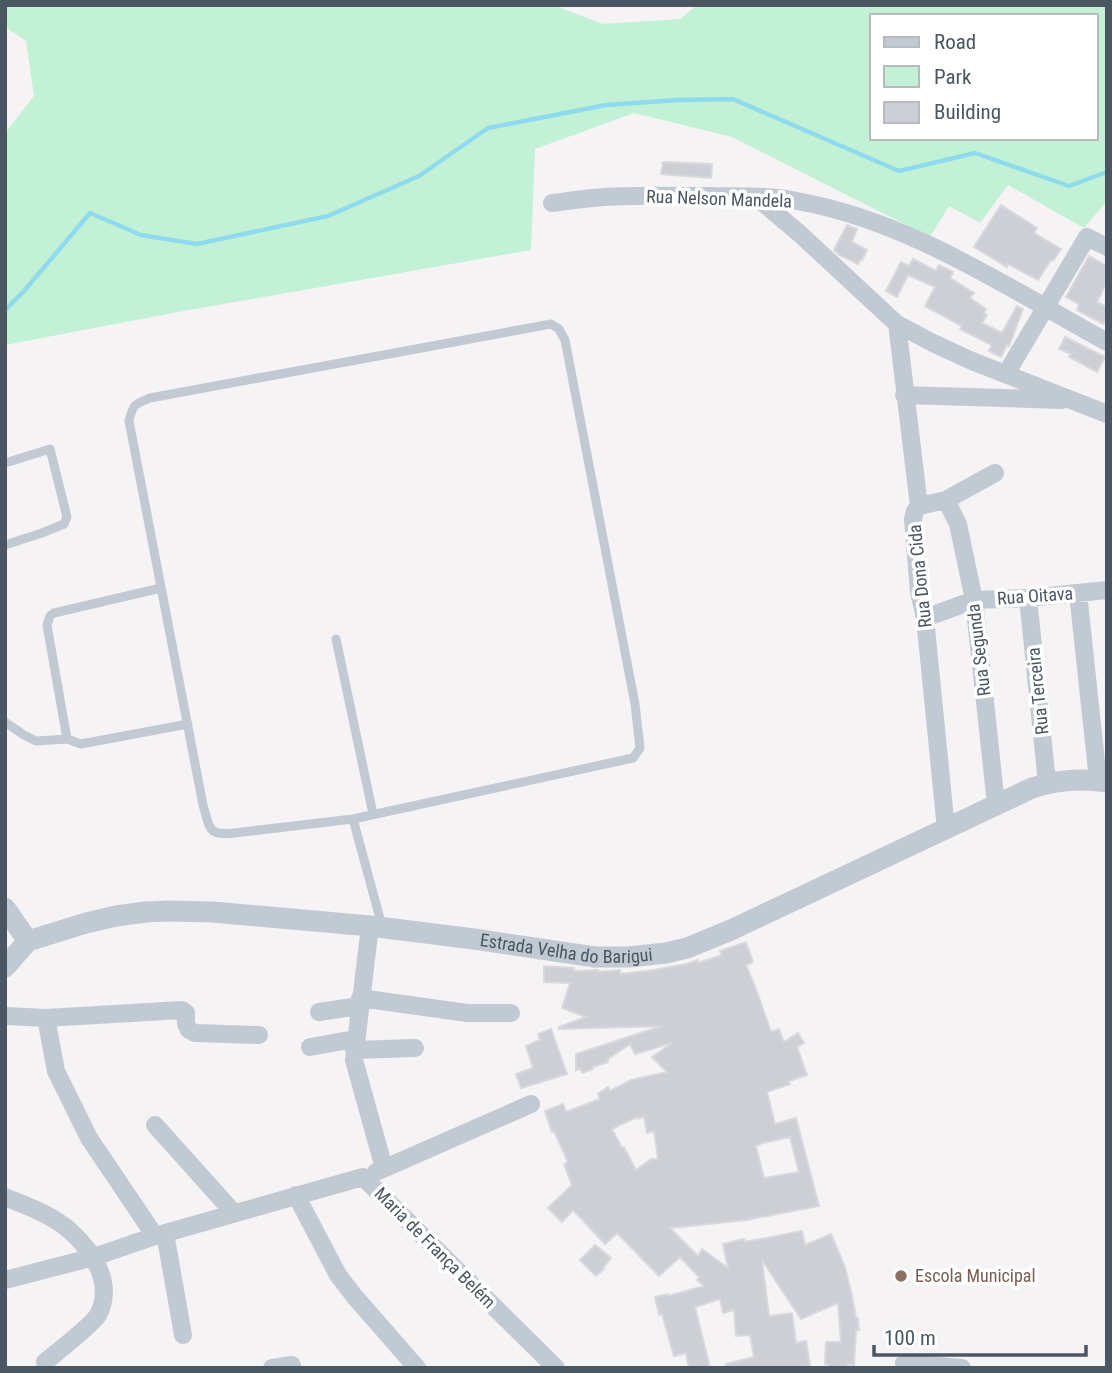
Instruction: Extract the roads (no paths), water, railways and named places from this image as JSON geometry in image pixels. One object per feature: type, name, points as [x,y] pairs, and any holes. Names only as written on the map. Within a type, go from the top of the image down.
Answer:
[{"type":"street","name":"Rua Nelson Mandela","points":[[552,203],[628,196],[756,197],[827,207],[886,226],[952,256],[1107,342]]},
{"type":"street","points":[[756,197],[897,324],[935,344],[1107,414]]},
{"type":"street","points":[[1006,374],[1087,237],[1107,247]]},
{"type":"street","name":"Rua Dona Cida","points":[[897,324],[919,506],[915,511],[913,528],[919,592],[925,618],[946,829]]},
{"type":"street","points":[[904,395],[1074,401]]},
{"type":"street","points":[[919,506],[946,500],[995,473]]},
{"type":"street","name":"Rua Segunda","points":[[946,500],[958,524],[974,600],[996,804]]},
{"type":"street","name":"Rua Oitava","points":[[925,618],[974,600],[1107,590]]},
{"type":"street","points":[[1078,593],[1102,781]]},
{"type":"street","name":"Rua Terceira","points":[[1028,598],[1047,783]]},
{"type":"street","name":"Estrada Velha do Barigui","points":[[28,941],[116,916],[168,911],[213,912],[377,926],[595,957],[666,953],[732,930],[1014,795],[1062,780],[1102,781]]},
{"type":"street","points":[[5,908],[28,941],[5,967]]},
{"type":"street","points":[[377,926],[360,1002],[355,1045],[356,1070],[384,1168]]},
{"type":"street","points":[[319,1012],[360,1002],[467,1013],[511,1013]]},
{"type":"street","points":[[5,1016],[46,1018],[182,1010],[186,1013],[189,1030],[195,1032],[259,1035]]},
{"type":"street","points":[[46,1018],[56,1070],[89,1138],[160,1234],[183,1335]]},
{"type":"street","points":[[310,1047],[355,1045],[415,1048]]},
{"type":"street","points":[[363,1177],[531,1104]]},
{"type":"street","points":[[155,1125],[234,1213]]},
{"type":"street","name":"Maria de França Belém","points":[[5,1280],[94,1257],[160,1234],[363,1177],[556,1368]]},
{"type":"street","points":[[296,1195],[338,1275],[417,1368]]},
{"type":"street","points":[[5,1197],[39,1211],[68,1229],[94,1257],[102,1275],[104,1300],[96,1318],[45,1362]]},
{"type":"street","points":[[272,1368],[292,1365]]},
{"type":"street","points":[[905,1365],[962,1368]]},
{"type":"lane","points":[[551,324],[559,329],[565,340],[635,704],[640,748],[633,758],[353,819],[220,835],[210,828],[203,805],[161,587],[129,421],[136,403],[150,398],[551,324]]},
{"type":"lane","points":[[5,463],[50,449],[66,517],[64,524],[5,545]]},
{"type":"lane","points":[[67,739],[47,625],[50,617],[54,613],[161,587]]},
{"type":"lane","points":[[336,639],[373,814]]},
{"type":"lane","points":[[5,722],[36,741],[67,739],[81,744],[188,724]]},
{"type":"lane","points":[[353,819],[377,926]]},
{"type":"waterway","points":[[5,310],[90,213],[141,235],[197,244],[328,216],[419,176],[488,128],[606,105],[733,99],[899,171],[975,153],[1069,186],[1107,172]]},
{"type":"place","name":"Escola Municipal","points":[[901,1276]]}]
